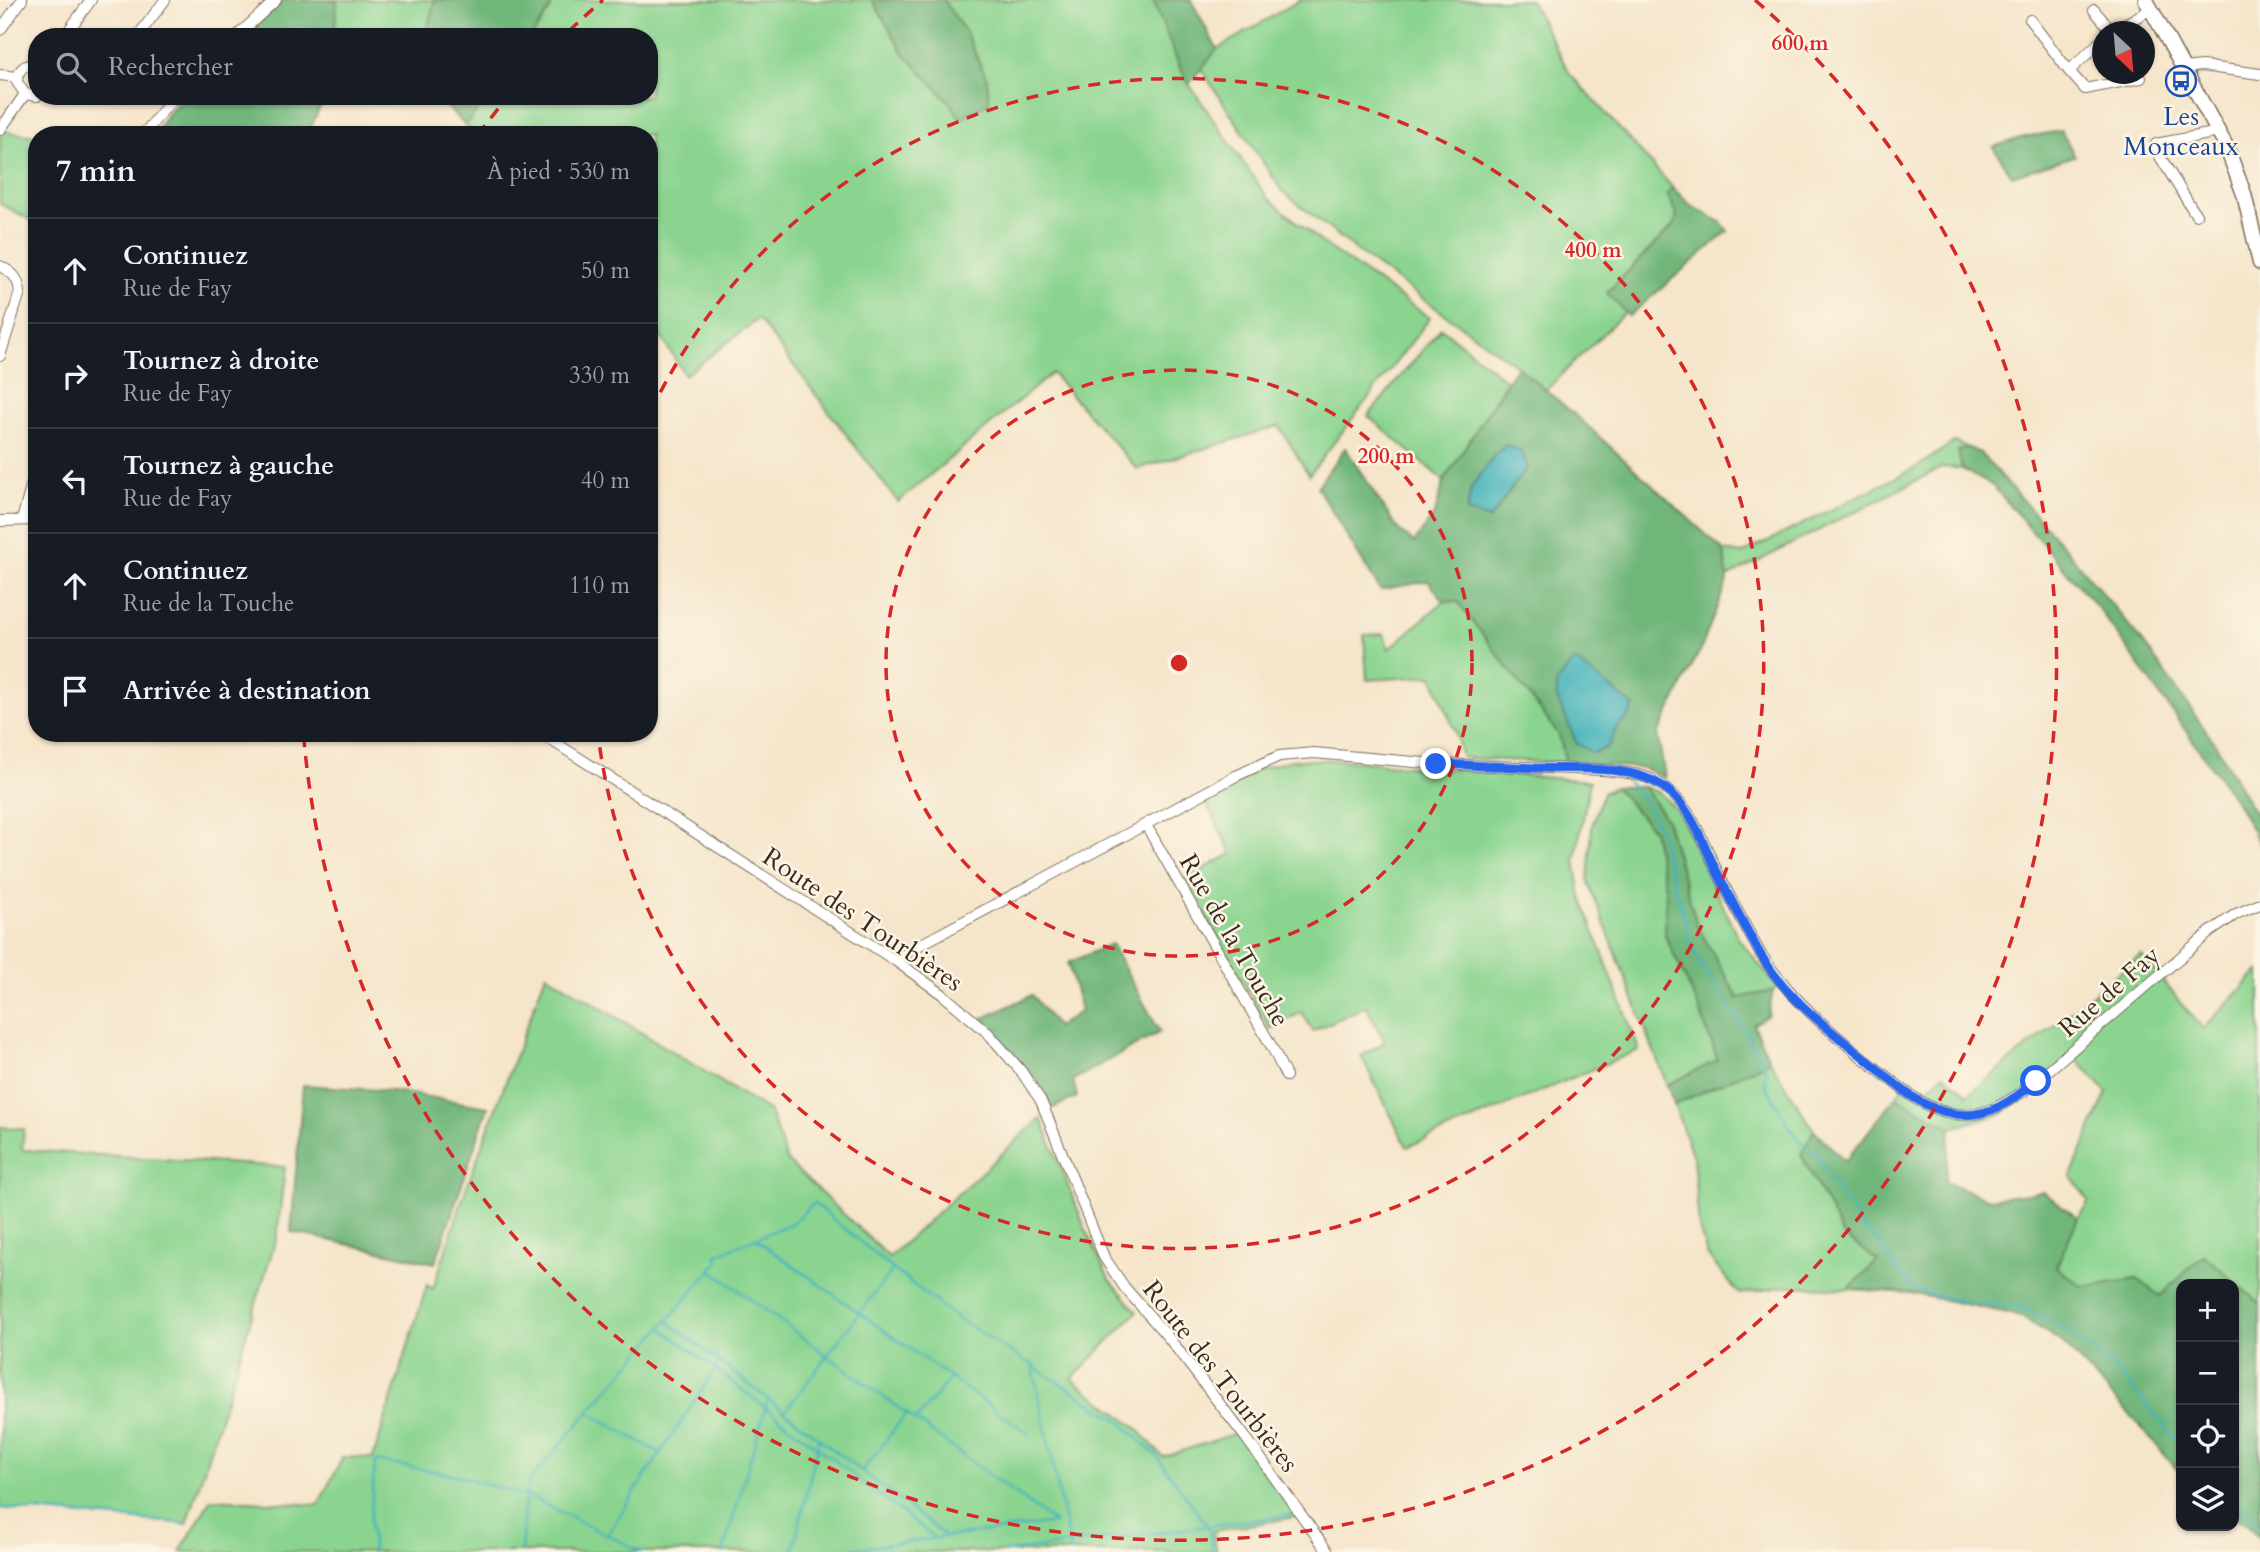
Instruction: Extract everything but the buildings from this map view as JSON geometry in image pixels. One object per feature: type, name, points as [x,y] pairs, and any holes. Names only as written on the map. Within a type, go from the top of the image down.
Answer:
[{"type":"main road","points":[[2149,5],[2227,148],[2244,194],[2260,263]]},
{"type":"street","points":[[0,30],[22,0]]},
{"type":"street","points":[[71,28],[91,0]]},
{"type":"street","points":[[144,28],[165,0]]},
{"type":"street","points":[[246,28],[276,0]]},
{"type":"street","points":[[2126,21],[2149,5]]},
{"type":"street","points":[[2094,10],[2103,21]]},
{"type":"street","points":[[2030,20],[2085,89],[2110,84]]},
{"type":"street","points":[[2070,71],[2092,50]]},
{"type":"street","points":[[2184,68],[2202,66],[2260,74]]},
{"type":"street","points":[[28,67],[23,68],[17,77],[19,87],[28,94]]},
{"type":"street","points":[[0,75],[17,77]]},
{"type":"street","points":[[0,130],[25,94]]},
{"type":"street","points":[[150,126],[168,105]]},
{"type":"street","points":[[2196,215],[2159,155],[2156,144],[2219,132]]},
{"type":"street","points":[[0,266],[13,272],[19,282],[20,292],[0,356]]},
{"type":"street","points":[[22,520],[28,498]]},
{"type":"street","points":[[0,521],[28,520]]},
{"type":"street","name":"Route des Tourbières","points":[[554,742],[896,961],[942,994],[988,1033],[1021,1071],[1041,1101],[1104,1257],[1125,1288],[1168,1337],[1238,1428],[1328,1552]]},
{"type":"street","name":"Rue de Fay","points":[[1146,825],[1260,764],[1279,756],[1297,753],[1337,754],[1436,764],[1602,771],[1643,777],[1675,796],[1698,831],[1760,953],[1802,1007],[1915,1098],[1932,1108],[1956,1115],[1987,1112],[2024,1091],[2210,932],[2236,914],[2260,904]]},
{"type":"street","points":[[896,961],[912,949],[1146,825]]},
{"type":"street","name":"Rue de la Touche","points":[[1146,825],[1286,1076]]},
{"type":"green space","points":[[284,0],[337,0],[335,28],[253,28]]},
{"type":"green space","points":[[337,0],[435,0],[427,28],[335,28]]},
{"type":"green space","points":[[435,0],[553,0],[537,28],[427,28]]},
{"type":"green space","points":[[553,0],[1153,0],[1189,84],[1268,198],[1326,246],[1430,318],[1309,475],[1279,426],[1137,469],[1052,373],[898,502],[758,319],[685,375],[658,332],[658,126],[465,125],[482,105],[658,105],[658,28],[537,28]]},
{"type":"green space","points":[[872,0],[943,0],[965,31],[987,79],[989,102],[961,119],[951,104],[903,52]]},
{"type":"green space","points":[[1153,0],[1191,0],[1217,49],[1189,84],[1179,65]]},
{"type":"green space","points":[[1300,0],[1530,0],[1570,74],[1673,188],[1667,194],[1677,214],[1675,224],[1607,292],[1625,312],[1546,390],[1517,366],[1366,258],[1282,191],[1201,69],[1217,49]]},
{"type":"green space","points":[[176,105],[321,105],[311,126],[160,126]]},
{"type":"green space","points":[[444,105],[482,105],[465,125]]},
{"type":"green space","points":[[0,131],[28,135],[28,218],[0,204]]},
{"type":"green space","points":[[2061,131],[2075,156],[2012,176],[1993,147],[2020,138]]},
{"type":"green space","points":[[1673,188],[1693,207],[1721,222],[1728,231],[1629,316],[1607,293],[1675,224],[1677,214],[1667,194]]},
{"type":"green space","points":[[1441,328],[1507,381],[1444,481],[1368,416]]},
{"type":"green space","points":[[1517,366],[1581,420],[1724,551],[1727,581],[1702,646],[1658,734],[1665,778],[1643,768],[1566,763],[1559,735],[1458,602],[1444,601],[1428,581],[1380,590],[1317,487],[1345,448],[1397,528],[1414,543],[1435,513],[1444,481]],"holes":[[[1495,455],[1526,467],[1490,519],[1467,511],[1471,488]],[[1634,706],[1628,718],[1616,728],[1608,747],[1593,753]]]},
{"type":"green space","points":[[1954,442],[1967,447],[1959,451],[1962,469],[1943,467],[1727,577],[1724,551],[1742,554],[1917,467]]},
{"type":"green space","points":[[1967,447],[1980,453],[2059,541],[2143,642],[2216,745],[2260,823],[2260,845],[2235,800],[2099,609],[1993,486],[1962,469],[1958,451]]},
{"type":"green space","points":[[1444,601],[1458,602],[1559,735],[1566,763],[1462,758],[1455,731],[1432,676],[1367,680],[1364,635],[1384,634],[1389,649]]},
{"type":"green space","points":[[1291,760],[1339,760],[1590,781],[1575,861],[1581,897],[1639,1050],[1407,1147],[1361,1056],[1385,1042],[1366,1006],[1313,1031],[1302,1012],[1270,1029],[1184,879],[1232,854],[1204,799],[1259,769]]},
{"type":"green space","points":[[1615,787],[1653,830],[1666,892],[1665,935],[1697,1003],[1718,1061],[1667,1085],[1588,881],[1592,826],[1603,793]]},
{"type":"green space","points":[[1615,787],[1644,787],[1666,819],[1697,925],[1738,998],[1773,991],[1768,1015],[1753,1025],[1770,1061],[1674,1105],[1667,1085],[1718,1060],[1697,1003],[1665,935],[1666,892],[1653,830]]},
{"type":"green space","points":[[1644,787],[1660,793],[1681,815],[1738,938],[1777,987],[1773,991],[1738,998],[1697,925],[1666,819]]},
{"type":"green space","points":[[1111,944],[1160,1032],[1073,1080],[1077,1097],[1051,1109],[1035,1078],[982,1019],[1032,995],[1057,1027],[1081,1011],[1068,963]]},
{"type":"green space","points":[[2141,955],[2203,1029],[2260,970],[2260,1304],[2239,1286],[2239,1279],[2231,1279],[2204,1255],[2160,1296],[2136,1279],[2083,1287],[2056,1267],[2078,1218],[2089,1201],[2071,1176],[2107,1092],[2073,1056],[2002,1114],[1951,1128],[1896,1097],[1905,1084],[1921,1096],[1943,1074],[1968,1095]]},
{"type":"green space","points":[[546,974],[770,1112],[787,1161],[889,1257],[1041,1118],[1087,1233],[1108,1277],[1137,1312],[1072,1379],[1136,1427],[1163,1457],[1237,1433],[1297,1517],[1213,1531],[1217,1552],[180,1552],[211,1499],[318,1505],[343,1457],[373,1458],[427,1285],[433,1289],[468,1183]]},
{"type":"green space","points":[[1770,1061],[1814,1130],[1801,1155],[1843,1235],[1879,1262],[1848,1289],[1788,1286],[1739,1294],[1707,1255],[1699,1228],[1693,1157],[1674,1105]]},
{"type":"green space","points":[[303,1085],[393,1091],[488,1107],[435,1263],[291,1232]]},
{"type":"green space","points":[[1896,1097],[1951,1128],[1945,1182],[1989,1199],[2043,1192],[2078,1218],[2056,1267],[2083,1287],[2136,1279],[2160,1296],[2176,1281],[2176,1468],[2062,1342],[2018,1315],[1910,1293],[1848,1289],[1878,1261],[1843,1235],[1801,1154],[1814,1130],[1845,1161]]},
{"type":"green space","points":[[0,1127],[24,1129],[22,1150],[285,1167],[277,1236],[187,1524],[0,1508]]},
{"type":"green space","points":[[2204,1255],[2231,1279],[2178,1279]]},
{"type":"green space","points":[[2239,1286],[2260,1304],[2260,1539],[2248,1525],[2239,1520]]},
{"type":"water","points":[[1506,445],[1522,453],[1527,467],[1490,519],[1467,512],[1471,488],[1495,455]]},
{"type":"water","points":[[1574,660],[1634,706],[1628,718],[1616,728],[1608,747],[1593,753],[1577,744],[1557,698],[1556,684]]},
{"type":"waterway","points":[[1626,780],[1644,800],[1659,828],[1688,939],[1700,964],[1756,1050],[1765,1067],[1765,1084],[1791,1129],[1806,1147],[1816,1154],[1843,1201],[1851,1207],[1860,1225],[1882,1246],[1894,1267],[1913,1288],[1936,1296],[1973,1303],[2018,1306],[2064,1328],[2119,1372],[2176,1440]]},
{"type":"waterway","points":[[521,1552],[525,1497],[530,1480],[719,1261],[716,1255],[792,1223],[814,1203],[954,1316],[1118,1420],[1155,1454],[1208,1526],[1213,1552]]},
{"type":"waterway","points":[[757,1240],[1031,1435]]},
{"type":"waterway","points":[[785,1411],[893,1269]]},
{"type":"waterway","points":[[711,1270],[1055,1523],[829,1552]]},
{"type":"waterway","points":[[667,1321],[944,1535]]},
{"type":"waterway","points":[[662,1328],[934,1537]]},
{"type":"waterway","points":[[607,1535],[720,1362]]},
{"type":"waterway","points":[[1032,1363],[1071,1552]]},
{"type":"waterway","points":[[917,1419],[950,1378]]},
{"type":"waterway","points":[[723,1552],[768,1399]]},
{"type":"waterway","points":[[588,1412],[660,1453]]},
{"type":"waterway","points":[[862,1471],[907,1413]]},
{"type":"waterway","points":[[793,1552],[819,1439]]},
{"type":"waterway","points":[[373,1552],[370,1522],[375,1461],[456,1475],[530,1497],[642,1552]]},
{"type":"waterway","points":[[2239,1504],[2260,1527]]},
{"type":"waterway","points":[[0,1508],[183,1523]]},
{"type":"waterway","points":[[1006,1552],[1292,1515]]},
{"type":"place","name":"Les Monceaux","points":[[2181,81]]},
{"type":"route","points":[[1436,764],[1602,771],[1633,774],[1655,781],[1675,796],[1688,813],[1770,969],[1802,1007],[1900,1087],[1932,1108],[1956,1115],[1974,1115],[1999,1107],[2036,1081]]}]
